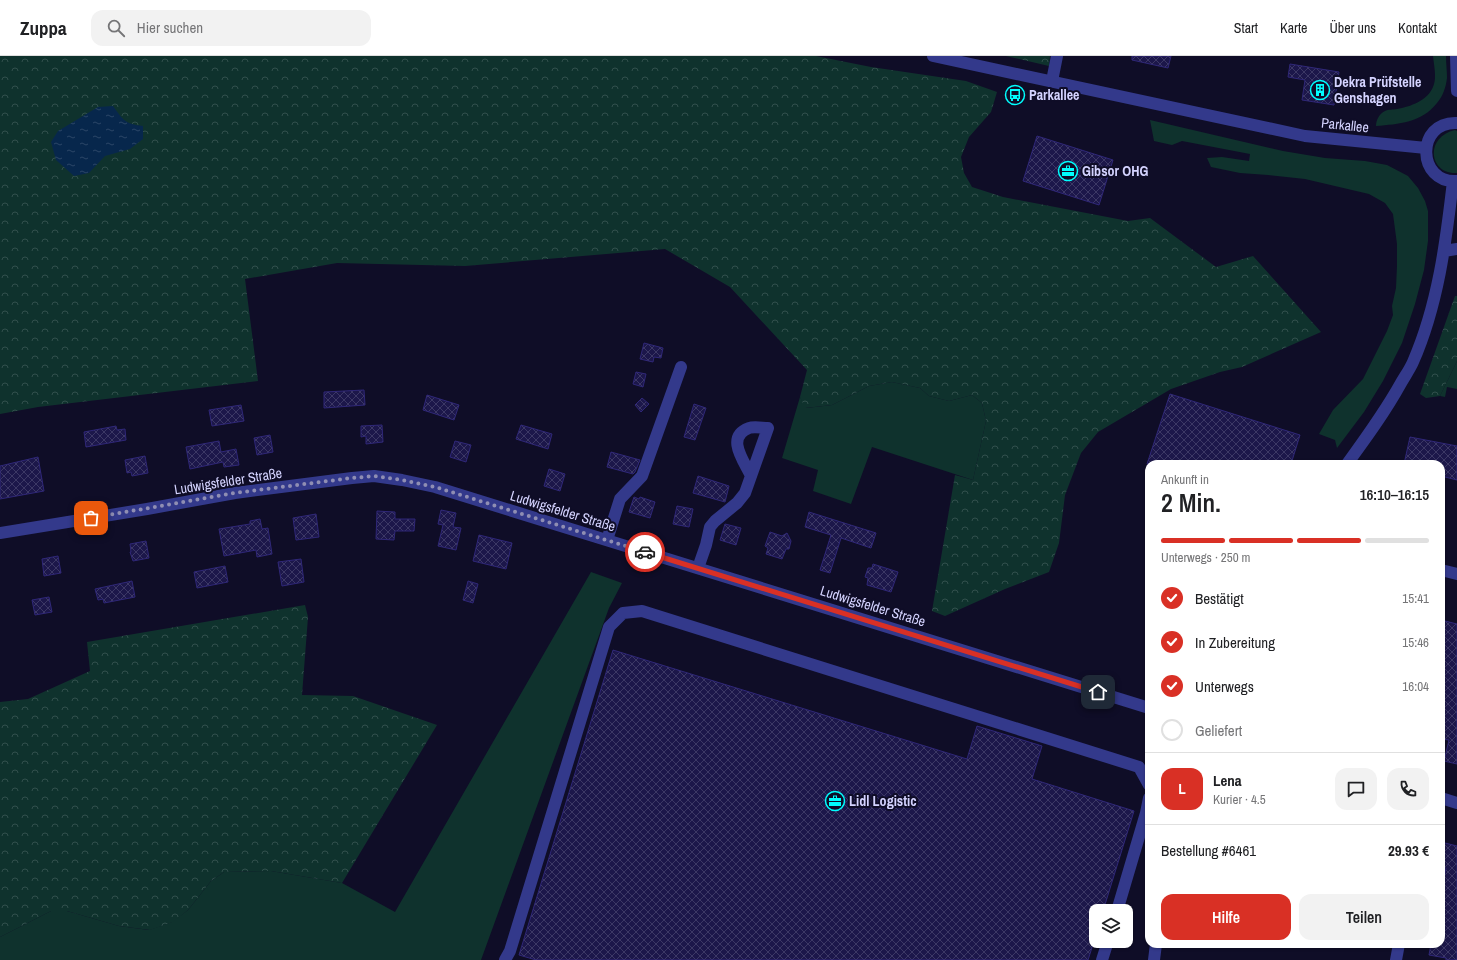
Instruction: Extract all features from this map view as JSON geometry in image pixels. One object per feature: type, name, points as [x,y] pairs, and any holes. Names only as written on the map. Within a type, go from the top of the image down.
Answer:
[{"type":"street","name":"Parkallee","points":[[933,56],[1306,136],[1426,148]]},
{"type":"street","points":[[1052,81],[1057,56]]},
{"type":"street","points":[[1456,56],[1457,91]]},
{"type":"street","points":[[1350,460],[1385,412],[1413,362],[1430,315],[1444,252],[1455,181],[1443,179],[1432,170],[1426,157],[1426,148],[1429,138],[1436,130],[1445,124],[1456,120]]},
{"type":"street","points":[[1444,252],[1457,250]]},
{"type":"street","points":[[607,540],[620,499],[642,476],[681,367]]},
{"type":"street","name":"Ludwigsfelder Straße","points":[[0,533],[147,510],[235,493],[374,476],[402,480],[435,487],[1145,707]]},
{"type":"street","points":[[698,568],[706,546],[710,527],[715,520],[741,498],[745,493],[751,476]]},
{"type":"street","points":[[1445,571],[1457,574]]},
{"type":"street","points":[[505,960],[510,951],[609,627],[623,613],[642,611],[1139,766],[1145,777]]},
{"type":"street","points":[[1445,799],[1457,803]]},
{"type":"street","points":[[1119,904],[1145,816]]},
{"type":"street","points":[[1102,960],[1106,948]]},
{"type":"street","points":[[1154,960],[1156,948]]},
{"type":"street","points":[[1396,960],[1398,948]]},
{"type":"green space","points":[[0,56],[816,56],[871,67],[966,81],[997,92],[991,112],[969,137],[961,157],[964,173],[972,187],[1003,197],[1128,221],[1150,218],[1216,267],[1253,256],[1321,332],[1242,367],[1220,372],[1171,389],[1098,432],[1081,453],[1065,495],[1059,543],[1049,572],[1005,589],[945,616],[932,611],[955,475],[973,480],[986,421],[982,403],[972,395],[949,401],[929,396],[920,388],[892,382],[869,386],[832,405],[805,408],[800,397],[807,370],[730,287],[665,249],[465,266],[337,263],[245,279],[258,381],[38,407],[0,414]]},
{"type":"green space","points":[[1006,56],[1050,56],[1049,66]]},
{"type":"green space","points":[[1433,56],[1446,56],[1447,81],[1443,94],[1437,103],[1431,110],[1417,119],[1401,123],[1376,126],[1378,117],[1383,112],[1413,105],[1431,92],[1435,80]]},
{"type":"green space","points":[[1150,120],[1283,151],[1325,158],[1365,161],[1387,165],[1408,176],[1418,188],[1425,201],[1428,211],[1428,241],[1424,270],[1415,304],[1402,343],[1383,381],[1364,412],[1337,448],[1335,440],[1319,434],[1333,410],[1363,379],[1387,331],[1393,315],[1392,306],[1396,288],[1397,244],[1393,214],[1385,203],[1369,194],[1305,179],[1240,173],[1211,167],[1207,158],[1222,157],[1249,161],[1250,154],[1182,141],[1172,145],[1154,141]]},
{"type":"green space","points":[[1455,130],[1457,131],[1457,173],[1448,172],[1441,168],[1436,162],[1434,155],[1438,140],[1445,134]]},
{"type":"green space","points":[[1455,296],[1457,296],[1457,361],[1440,396],[1426,398],[1420,394]]},
{"type":"green space","points":[[1457,361],[1457,389],[1447,387],[1445,397],[1440,396]]},
{"type":"green space","points":[[892,382],[920,388],[929,396],[949,401],[972,395],[982,403],[986,421],[973,480],[872,447],[851,504],[813,491],[818,470],[782,458],[800,397],[806,408],[832,405],[869,386]]},
{"type":"green space","points":[[591,572],[622,583],[609,608],[481,960],[0,960],[0,937],[51,911],[67,911],[119,926],[149,930],[172,922],[188,910],[211,881],[224,872],[271,871],[342,883],[395,912]]},
{"type":"green space","points":[[305,605],[308,617],[302,695],[353,696],[437,725],[342,883],[271,871],[224,872],[211,881],[188,910],[173,922],[150,930],[119,926],[67,911],[51,911],[0,937],[0,702],[28,699],[90,671],[87,642]]},
{"type":"water","points":[[113,106],[119,115],[128,122],[143,126],[143,139],[130,149],[105,156],[89,173],[74,176],[56,160],[51,142],[58,131],[98,107]]},
{"type":"building","points":[[1132,56],[1171,56],[1168,68],[1132,60]]},
{"type":"building","name":"Dekra Prüfstelle Genshagen","points":[[1290,64],[1339,72],[1334,105],[1302,100],[1305,80],[1288,77]]},
{"type":"building","name":"Gibsor OHG","points":[[1037,136],[1113,160],[1099,205],[1023,181]]},
{"type":"building","points":[[644,343],[663,348],[661,358],[654,357],[653,362],[640,359]]},
{"type":"building","points":[[636,372],[646,374],[643,387],[633,384]]},
{"type":"building","points":[[364,390],[365,405],[324,408],[324,392]]},
{"type":"building","points":[[1170,394],[1300,435],[1292,460],[1148,460]]},
{"type":"building","points":[[427,395],[459,405],[454,420],[423,410]]},
{"type":"building","points":[[642,398],[649,404],[641,412],[635,405]]},
{"type":"building","points":[[694,404],[706,408],[695,440],[684,437]]},
{"type":"building","points":[[241,405],[244,421],[212,426],[209,410]]},
{"type":"building","points":[[382,425],[383,442],[366,444],[366,436],[361,437],[361,426]]},
{"type":"building","points":[[521,425],[552,434],[548,449],[516,439]]},
{"type":"building","points":[[116,426],[117,430],[125,429],[126,440],[86,447],[84,432]]},
{"type":"building","points":[[270,435],[273,452],[257,455],[254,438]]},
{"type":"building","points":[[1410,437],[1457,446],[1457,480],[1445,477],[1445,460],[1405,460]]},
{"type":"building","points":[[219,441],[221,452],[236,449],[239,465],[224,467],[223,462],[190,469],[186,447]]},
{"type":"building","points":[[455,441],[471,445],[466,462],[450,457]]},
{"type":"building","points":[[611,452],[640,460],[635,472],[633,474],[607,467]]},
{"type":"building","points":[[145,456],[148,473],[132,476],[131,472],[127,473],[125,460]]},
{"type":"building","points":[[38,457],[44,491],[0,499],[0,466]]},
{"type":"building","points":[[549,469],[565,474],[560,491],[544,486]]},
{"type":"building","points":[[698,476],[729,486],[725,502],[693,493]]},
{"type":"building","points":[[634,497],[639,499],[640,497],[655,502],[650,518],[629,512]]},
{"type":"building","points":[[677,506],[693,509],[689,527],[673,524]]},
{"type":"building","points":[[441,510],[456,513],[453,527],[461,528],[456,550],[438,546],[443,525],[438,524]]},
{"type":"building","points":[[377,511],[395,512],[395,519],[415,519],[414,531],[395,531],[394,540],[376,539]]},
{"type":"building","points":[[809,512],[876,533],[871,548],[841,538],[830,573],[820,570],[831,535],[805,527]]},
{"type":"building","points":[[316,514],[319,537],[296,540],[293,518]]},
{"type":"building","points":[[260,519],[262,529],[268,528],[272,554],[257,557],[256,550],[224,556],[219,529],[250,524],[250,521]]},
{"type":"building","points":[[725,524],[741,528],[736,545],[720,540]]},
{"type":"building","points":[[770,532],[782,536],[787,533],[791,541],[789,549],[786,549],[782,559],[766,554],[768,548],[765,546]]},
{"type":"building","points":[[479,535],[512,543],[506,569],[473,561]]},
{"type":"building","points":[[146,541],[149,558],[133,561],[130,552],[130,544]]},
{"type":"building","points":[[58,556],[61,573],[44,576],[42,559]]},
{"type":"building","points":[[301,559],[304,582],[282,586],[278,562]]},
{"type":"building","points":[[873,564],[898,572],[891,592],[867,585],[868,578],[865,577],[868,568],[872,568]]},
{"type":"building","points":[[225,566],[228,582],[197,588],[194,572]]},
{"type":"building","points":[[132,581],[135,597],[104,603],[103,599],[98,600],[95,589]]},
{"type":"building","points":[[468,581],[478,584],[473,603],[463,600]]},
{"type":"building","points":[[49,597],[52,612],[35,615],[32,600]]},
{"type":"building","points":[[1445,621],[1457,624],[1457,764],[1445,761],[1449,740],[1445,740]]},
{"type":"building","name":"Lidl Logistic","points":[[613,650],[967,759],[977,726],[1042,746],[1032,779],[1134,811],[1105,904],[1089,904],[1089,948],[1092,948],[1088,960],[536,960],[519,955]]},
{"type":"building","points":[[1445,843],[1457,846],[1457,960],[1446,960],[1446,958],[1429,955],[1430,948],[1445,948]]},
{"type":"way so far","points":[[91,518],[147,510],[235,493],[374,476],[435,487],[645,552]]},
{"type":"place","name":"Dekra Prüfstelle Genshagen","points":[[1320,90]]},
{"type":"place","name":"Parkallee","points":[[1015,95]]},
{"type":"place","name":"Gibsor OHG","points":[[1068,171]]},
{"type":"place","name":"Lidl Logistic","points":[[835,801]]},
{"type":"route","points":[[645,552],[1098,692]]}]
